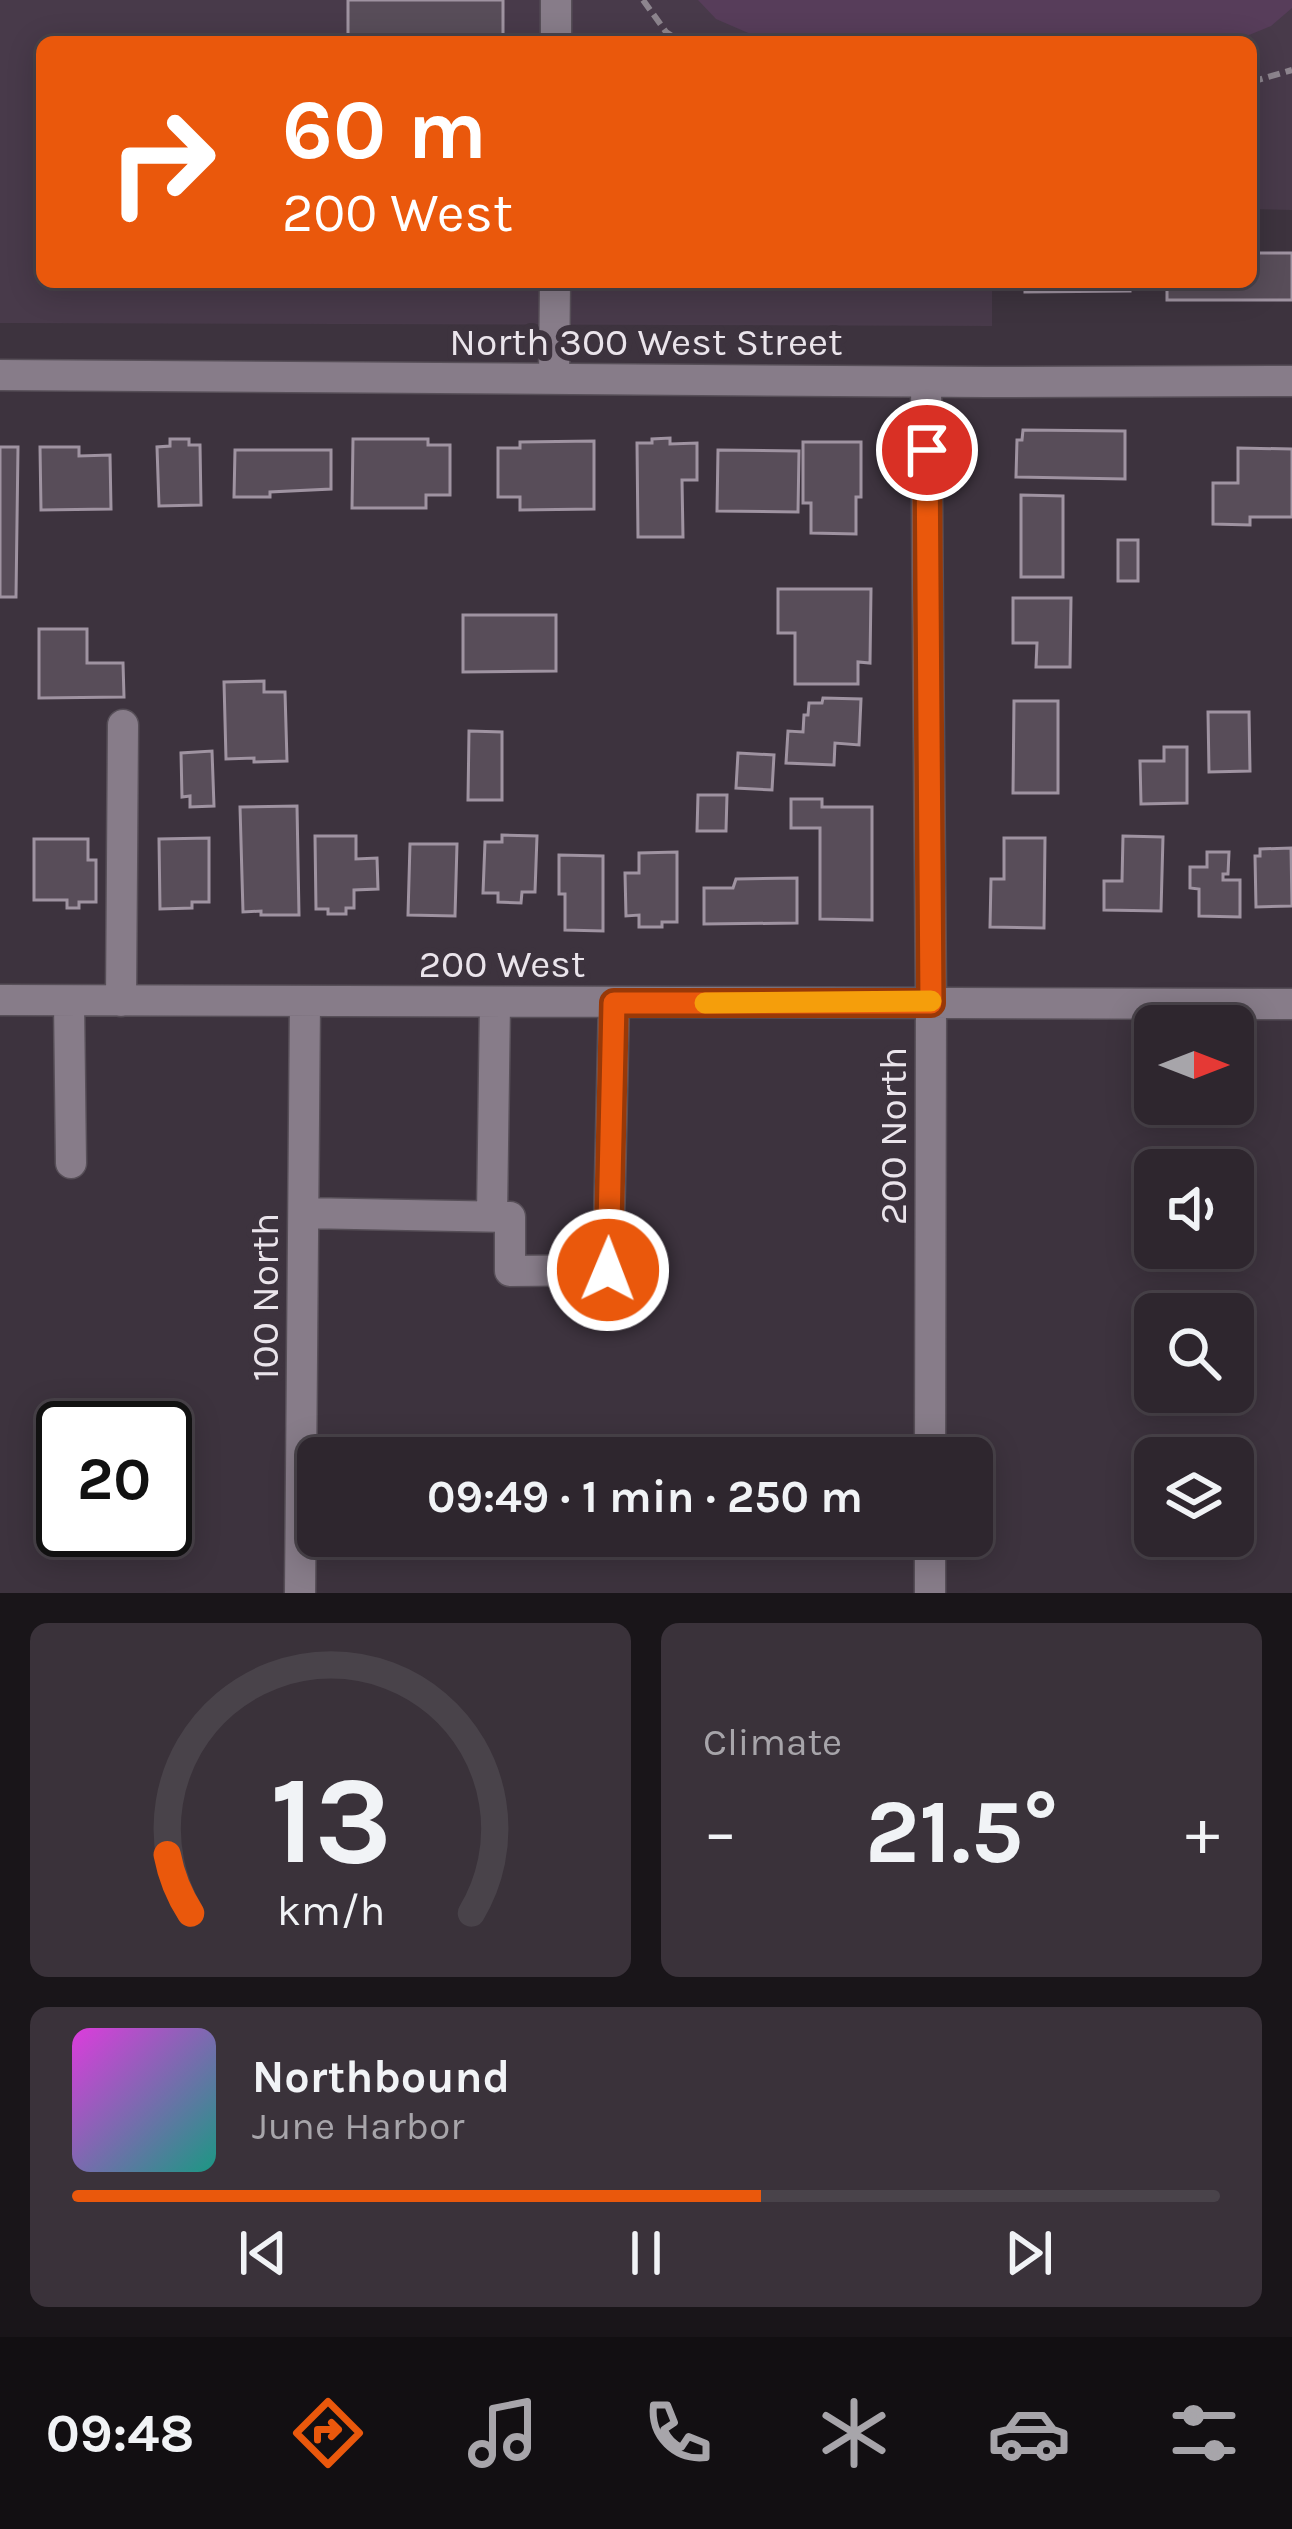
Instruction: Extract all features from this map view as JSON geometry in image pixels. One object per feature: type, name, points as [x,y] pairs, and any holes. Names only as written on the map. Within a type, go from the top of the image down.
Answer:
[{"type":"street","points":[[556,0],[556,36]]},
{"type":"street","points":[[554,380],[555,288]]},
{"type":"street","name":"North 300 West Street","points":[[0,375],[1292,381]]},
{"type":"street","name":"200 North","points":[[926,382],[930,1437]]},
{"type":"street","points":[[121,1001],[123,724]]},
{"type":"street","name":"200 West","points":[[0,1000],[1292,1004]]},
{"type":"street","name":"100 North","points":[[300,1593],[304,1001]]},
{"type":"street","points":[[69,1002],[71,1162]]},
{"type":"street","points":[[492,1216],[495,1002]]},
{"type":"street","points":[[304,1213],[511,1217],[510,1271],[608,1270],[614,1003]]},
{"type":"street","points":[[930,1557],[930,1593]]},
{"type":"path","points":[[644,0],[672,36]]},
{"type":"path","points":[[1257,80],[1292,70]]},
{"type":"shaded area","points":[[0,0],[1292,0],[1292,210],[1257,209],[1257,36],[36,36],[36,288],[992,288],[992,326],[0,323]]},
{"type":"shaded area","points":[[698,0],[1292,0],[1292,8],[1271,26],[1247,36],[755,36],[716,19]]},
{"type":"building","points":[[348,0],[503,0],[503,36],[348,36]]},
{"type":"building","points":[[1257,253],[1292,253],[1292,300],[1167,300],[1167,288],[1257,288]]},
{"type":"building","points":[[1025,288],[1130,288],[1130,291],[1025,292]]},
{"type":"building","points":[[1023,430],[1125,431],[1125,479],[1016,477],[1017,440],[1022,440]]},
{"type":"building","points":[[670,438],[670,444],[697,443],[697,480],[682,480],[683,537],[638,537],[637,443]]},
{"type":"building","points":[[170,439],[189,439],[189,445],[200,445],[201,505],[159,506],[157,447],[170,446]]},
{"type":"building","points":[[353,439],[428,439],[428,445],[450,445],[450,495],[426,495],[426,508],[352,508]]},
{"type":"building","points":[[594,441],[594,509],[520,510],[520,497],[498,497],[498,448],[520,448],[520,442]]},
{"type":"building","points":[[803,442],[861,442],[856,534],[811,533],[811,503],[803,503]]},
{"type":"building","points":[[0,447],[18,447],[16,597],[0,597]]},
{"type":"building","points":[[40,447],[79,447],[79,456],[110,455],[111,509],[41,510]]},
{"type":"building","points":[[1238,448],[1292,449],[1292,517],[1250,517],[1250,525],[1213,524],[1213,483],[1238,483]]},
{"type":"building","points":[[235,450],[331,450],[331,489],[234,497]]},
{"type":"building","points":[[718,450],[799,451],[798,512],[717,511]]},
{"type":"building","points":[[1021,495],[1063,496],[1063,577],[1021,577]]},
{"type":"building","points":[[1118,540],[1138,540],[1138,581],[1118,581]]},
{"type":"building","points":[[778,589],[871,589],[870,663],[858,662],[858,684],[795,684],[795,633],[778,633]]},
{"type":"building","points":[[1013,598],[1071,598],[1070,667],[1036,667],[1037,643],[1013,643]]},
{"type":"building","points":[[463,615],[556,615],[556,671],[463,672]]},
{"type":"building","points":[[39,629],[87,629],[87,663],[123,663],[124,697],[39,698]]},
{"type":"building","points":[[264,681],[264,692],[285,692],[287,761],[226,759],[224,682]]},
{"type":"building","points":[[823,698],[861,699],[859,745],[835,743],[834,765],[786,763],[788,731],[803,732],[809,703],[822,703]]},
{"type":"building","points":[[1014,701],[1058,701],[1058,793],[1013,793]]},
{"type":"building","points":[[1208,712],[1249,712],[1250,771],[1209,772]]},
{"type":"building","points":[[469,731],[502,732],[502,800],[468,800]]},
{"type":"building","points":[[1164,747],[1187,747],[1187,803],[1141,804],[1140,761],[1164,761]]},
{"type":"building","points":[[212,751],[214,806],[190,807],[190,796],[182,797],[181,753]]},
{"type":"building","points":[[738,753],[774,755],[772,790],[736,788]]},
{"type":"building","points":[[698,795],[727,795],[726,831],[697,831]]},
{"type":"building","points":[[791,799],[822,799],[822,807],[872,807],[872,920],[820,919],[820,828],[791,828]]},
{"type":"building","points":[[297,806],[299,915],[243,912],[240,807]]},
{"type":"building","points":[[502,835],[537,836],[535,892],[522,892],[521,903],[498,902],[498,893],[483,893],[485,842],[502,842]]},
{"type":"building","points":[[315,836],[356,836],[356,859],[377,858],[378,889],[354,890],[354,908],[346,908],[346,914],[316,909]]},
{"type":"building","points":[[1123,836],[1163,837],[1161,911],[1104,910],[1104,881],[1122,881]]},
{"type":"building","points":[[209,838],[209,902],[160,909],[159,839]]},
{"type":"building","points":[[1004,838],[1045,838],[1044,928],[990,927],[991,879],[1004,879]]},
{"type":"building","points":[[34,839],[88,839],[88,860],[96,860],[96,902],[67,908],[67,900],[34,900]]},
{"type":"building","points":[[410,844],[457,844],[455,916],[408,915]]},
{"type":"building","points":[[1291,848],[1292,906],[1256,907],[1255,856],[1260,856],[1260,849]]},
{"type":"building","points":[[677,852],[677,922],[639,927],[639,915],[626,916],[625,873],[639,873],[639,853]]},
{"type":"building","points":[[1207,852],[1229,852],[1228,874],[1223,874],[1223,880],[1240,880],[1240,917],[1199,916],[1199,889],[1190,888],[1190,867],[1207,867]]},
{"type":"building","points":[[559,855],[603,856],[603,931],[565,930]]},
{"type":"building","points":[[797,878],[797,923],[704,924],[704,888],[733,888],[736,879]]},
{"type":"slow traffic","points":[[705,1003],[931,1001]]},
{"type":"route","points":[[608,1270],[614,1003],[931,1003],[927,450]]}]
